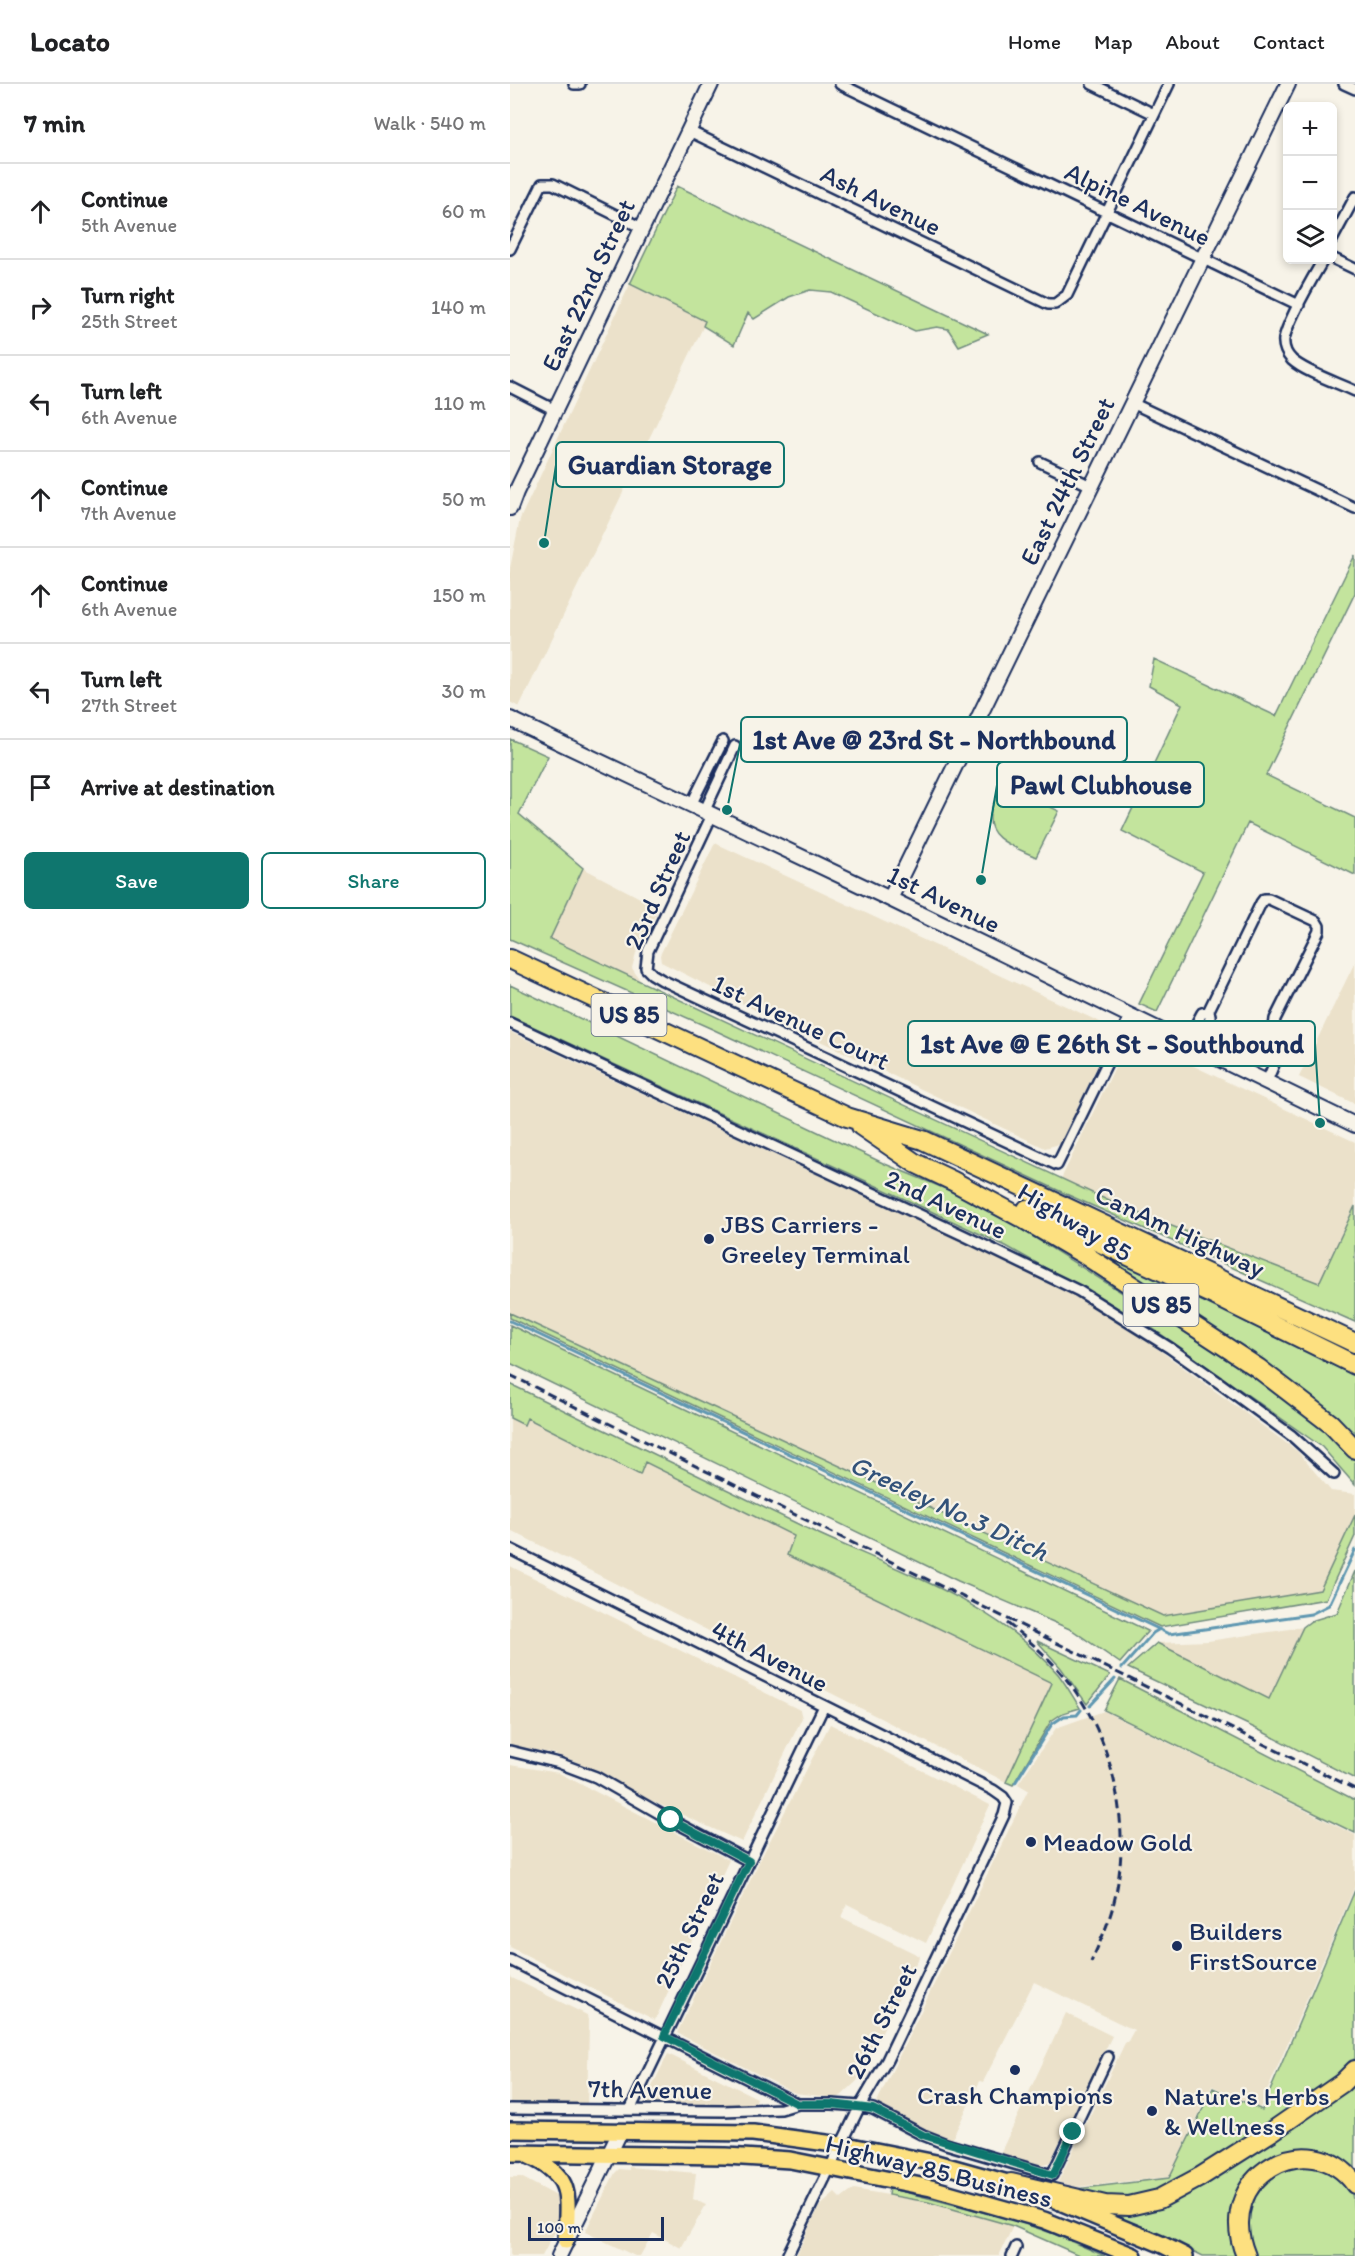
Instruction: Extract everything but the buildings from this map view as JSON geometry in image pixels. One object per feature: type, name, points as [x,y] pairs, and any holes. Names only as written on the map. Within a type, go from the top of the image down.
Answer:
[{"type":"highway","name":"Highway 85","points":[[510,959],[847,1117],[923,1140],[1065,1206]]},
{"type":"highway","name":"Highway 85","points":[[847,1117],[915,1163],[1020,1217],[1085,1255],[1258,1368],[1331,1424],[1355,1449]]},
{"type":"highway","points":[[953,1181],[984,1189],[1209,1293],[1355,1365]]},
{"type":"highway","name":"CanAm Highway","points":[[1065,1206],[1273,1302]]},
{"type":"highway","points":[[1273,1302],[1315,1312],[1355,1328]]},
{"type":"highway","name":"US 85","points":[[1273,1302],[1355,1342]]},
{"type":"highway","points":[[1011,2183],[1105,2205],[1129,2206],[1159,2199],[1200,2177],[1271,2132],[1342,2083],[1355,2070]]},
{"type":"highway","points":[[1246,2256],[1238,2227],[1241,2204],[1256,2179],[1270,2167],[1284,2161],[1313,2159],[1339,2168],[1355,2184]]},
{"type":"main road","name":"Highway 85 Business","points":[[510,2130],[753,2133],[843,2144],[936,2163],[1011,2183],[1081,2210],[1185,2256]]},
{"type":"main road","name":"Highway 85 Business","points":[[517,2153],[747,2157],[790,2160],[931,2188],[1044,2220],[1134,2256]]},
{"type":"main road","points":[[517,2153],[549,2165],[557,2173],[564,2186],[567,2202],[566,2241]]},
{"type":"street","points":[[574,84],[580,84]]},
{"type":"street","name":"East 22nd Street","points":[[510,508],[711,84]]},
{"type":"street","name":"Alpine Avenue","points":[[840,84],[1299,305]]},
{"type":"street","points":[[1092,84],[1154,114]]},
{"type":"street","points":[[1107,212],[1169,84]]},
{"type":"street","name":"East 24th Street","points":[[890,899],[1287,84]]},
{"type":"street","points":[[1344,84],[1355,89]]},
{"type":"street","name":"Ash Avenue","points":[[689,131],[1048,304],[1055,304],[1067,295],[1107,212]]},
{"type":"street","points":[[510,249],[540,186],[546,183],[553,184],[642,228]]},
{"type":"street","points":[[1337,231],[1355,197]]},
{"type":"street","points":[[1337,260],[1355,269]]},
{"type":"street","points":[[1321,264],[1288,328],[1284,341],[1285,350],[1301,365],[1355,391]]},
{"type":"street","points":[[510,387],[555,410]]},
{"type":"street","points":[[1131,403],[1355,508]]},
{"type":"street","points":[[1040,462],[1090,486]]},
{"type":"street","name":"1st Avenue","points":[[510,719],[890,899],[1355,1125]]},
{"type":"street","points":[[691,805],[723,741]]},
{"type":"street","points":[[708,813],[735,746]]},
{"type":"street","name":"23rd Street","points":[[657,977],[646,968],[648,951],[708,813]]},
{"type":"street","points":[[1191,1046],[1202,1013],[1208,1012],[1261,903],[1264,899],[1269,899],[1316,921],[1319,931],[1275,1019],[1273,1036],[1278,1049],[1267,1081]]},
{"type":"street","name":"1st Avenue Court","points":[[657,977],[1057,1166],[1130,1016]]},
{"type":"street","name":"2nd Avenue","points":[[510,1023],[1079,1291],[1213,1378],[1292,1436],[1334,1474]]},
{"type":"street","name":"4th Avenue","points":[[510,1549],[993,1790],[1007,1803]]},
{"type":"street","name":"25th Street","points":[[630,2110],[824,1707]]},
{"type":"street","points":[[510,1751],[559,1763],[596,1777],[749,1861]]},
{"type":"street","name":"26th Street","points":[[787,2256],[860,2106],[887,2060],[992,1841],[1007,1803]]},
{"type":"street","points":[[510,1960],[798,2104]]},
{"type":"street","name":"7th Avenue","points":[[510,2109],[766,2110],[798,2104],[860,2106],[873,2109],[938,2141],[1053,2175],[1108,2057]]},
{"type":"street","points":[[559,2256],[620,2132]]},
{"type":"shaded area","points":[[630,284],[706,321],[519,707],[510,702],[510,568],[520,519]]},
{"type":"shaded area","points":[[715,843],[1115,1029],[1060,1144],[1045,1148],[761,1013],[661,962],[660,955]]},
{"type":"shaded area","points":[[583,868],[659,908],[636,953],[632,968],[641,982],[550,939]]},
{"type":"shaded area","points":[[1355,962],[1355,1104],[1299,1077]]},
{"type":"shaded area","points":[[510,1032],[1021,1269],[1076,1297],[1140,1336],[1297,1451],[1331,1491],[1355,1494],[1355,1515],[1320,1590],[1163,1616],[510,1313]]},
{"type":"shaded area","points":[[1130,1036],[1355,1142],[1355,1205],[1319,1283],[1120,1206],[1061,1179]]},
{"type":"shaded area","points":[[510,1418],[524,1425],[527,1418],[639,1475],[645,1461],[795,1536],[787,1555],[1052,1683],[1006,1782],[510,1530]]},
{"type":"shaded area","points":[[510,1566],[800,1710],[802,1718],[742,1842],[628,1790],[579,1763],[555,1754],[510,1745]]},
{"type":"shaded area","points":[[1303,1627],[1269,1699],[1157,1643],[1208,1641]]},
{"type":"shaded area","points":[[1104,1711],[1355,1835],[1355,1886],[1260,2108],[1212,2086],[1169,2177],[1076,2187],[1058,2182],[1125,2043],[1134,2030],[1034,1982],[983,2082],[980,2081],[951,2141],[925,2131],[876,2104],[1028,1790],[1018,1784],[1056,1728]]},
{"type":"shaded area","points":[[830,1724],[990,1805],[926,1943],[847,1904],[841,1917],[920,1956],[857,2081],[836,2098],[795,2093],[677,2033],[760,1860]]},
{"type":"shaded area","points":[[510,1765],[559,1773],[729,1860],[655,2020],[510,1947]]},
{"type":"shaded area","points":[[510,1977],[587,2015],[589,2026],[587,2106],[510,2105]]},
{"type":"shaded area","points":[[1066,2013],[1112,2036],[1050,2162],[1037,2166],[999,2156]]},
{"type":"shaded area","points":[[668,2054],[757,2098],[753,2108],[643,2105]]},
{"type":"shaded area","points":[[629,2167],[696,2173],[693,2199],[706,2205],[681,2248],[653,2233],[640,2256],[635,2256],[585,2232],[615,2173],[619,2169],[629,2170]]},
{"type":"shaded area","points":[[510,2177],[521,2177],[564,2200],[563,2217],[542,2256],[510,2256]]},
{"type":"shaded area","points":[[854,2189],[928,2202],[1013,2226],[999,2256],[796,2256],[819,2207],[835,2193],[841,2199]]},
{"type":"green space","points":[[677,186],[988,334],[959,346],[948,329],[937,327],[915,331],[831,292],[810,290],[789,297],[754,319],[748,313],[734,345],[703,326],[705,321],[630,284]]},
{"type":"green space","points":[[1355,555],[1355,593],[1266,775],[1355,818],[1355,875],[1248,823],[1157,1012],[1139,1004],[1203,872],[1122,831],[1182,704],[1149,686],[1154,659],[1276,716]]},
{"type":"green space","points":[[510,739],[548,756],[519,814],[583,868],[550,939],[1120,1206],[1319,1283],[1355,1206],[1355,1322],[1066,1194],[710,1028],[510,939]]},
{"type":"green space","points":[[1003,784],[1059,811],[1036,857],[1003,841],[992,829],[991,811]]},
{"type":"green space","points":[[510,985],[885,1164],[958,1194],[1000,1216],[1258,1378],[1311,1418],[1355,1459],[1355,1485],[1322,1447],[1146,1324],[1006,1246],[510,1016]]},
{"type":"green space","points":[[1084,1242],[1355,1373],[1355,1436],[1279,1373],[1082,1245]]},
{"type":"green space","points":[[510,1313],[1163,1616],[1320,1590],[1355,1515],[1355,1536],[1326,1599],[1160,1627],[510,1318]]},
{"type":"green space","points":[[510,1325],[1148,1631],[1120,1663],[1072,1630],[958,1581],[510,1363]]},
{"type":"green space","points":[[510,1384],[800,1525],[970,1604],[1002,1624],[1031,1647],[1058,1674],[1080,1708],[1063,1713],[1051,1721],[1013,1785],[1006,1782],[1052,1683],[787,1555],[794,1536],[645,1462],[640,1475],[527,1418],[524,1425],[510,1418]]},
{"type":"green space","points":[[1355,1571],[1355,1779],[1261,1731],[1128,1668],[1157,1643],[1269,1699],[1303,1627],[1311,1621],[1337,1613]]},
{"type":"green space","points":[[1037,1641],[1110,1675],[1087,1704],[1061,1668]]},
{"type":"green space","points":[[1120,1679],[1355,1800],[1355,1833],[1104,1710]]},
{"type":"green space","points":[[1355,1890],[1355,2058],[1347,2067],[1312,2095],[1202,2167],[1155,2194],[1129,2201],[1105,2200],[1045,2184],[1046,2182],[1076,2189],[1169,2178],[1213,2088],[1262,2110]]},
{"type":"green space","points":[[1355,2080],[1355,2172],[1280,2156],[1231,2226],[1234,2248],[1240,2256],[1203,2256],[1146,2228],[1104,2213],[1139,2212]]},
{"type":"green space","points":[[1310,2165],[1336,2173],[1349,2182],[1354,2206],[1355,2256],[1253,2256],[1245,2220],[1256,2188],[1283,2168]]},
{"type":"green space","points":[[889,2188],[1014,2220],[1105,2256],[1081,2256],[1013,2226],[928,2202],[888,2195]]},
{"type":"waterway","name":"Greeley No.3 Ditch","points":[[510,1321],[1169,1634],[1311,1614],[1329,1605],[1355,1550]]},
{"type":"waterway","points":[[1122,1668],[1158,1630]]},
{"type":"waterway","points":[[1090,1706],[1115,1679]]},
{"type":"waterway","points":[[1015,1783],[1052,1724],[1064,1716],[1077,1715],[1081,1710]]},
{"type":"railway","points":[[510,1375],[1355,1789]]},
{"type":"railway","points":[[1007,1623],[1056,1667],[1086,1707],[1098,1733],[1116,1788],[1120,1816],[1119,1874],[1110,1917],[1091,1962]]},
{"type":"place","name":"Guardian Storage","points":[[544,543]]},
{"type":"place","name":"1st Ave @ 23rd St - Northbound","points":[[727,810]]},
{"type":"place","name":"Pawl Clubhouse","points":[[981,880]]},
{"type":"place","name":"1st Ave @ E 26th St - Southbound","points":[[1320,1123]]},
{"type":"place","name":"JBS Carriers - Greeley Terminal","points":[[709,1239]]},
{"type":"place","name":"Meadow Gold","points":[[1031,1842]]},
{"type":"place","name":"Builders FirstSource","points":[[1177,1946]]},
{"type":"place","name":"Crash Champions","points":[[1015,2070]]},
{"type":"place","name":"Nature's Herbs & Wellness","points":[[1152,2111]]},
{"type":"route","points":[[671,1820],[749,1861],[664,2036],[798,2104],[832,2104],[873,2109],[923,2135],[946,2144],[1053,2175],[1073,2132]]}]
